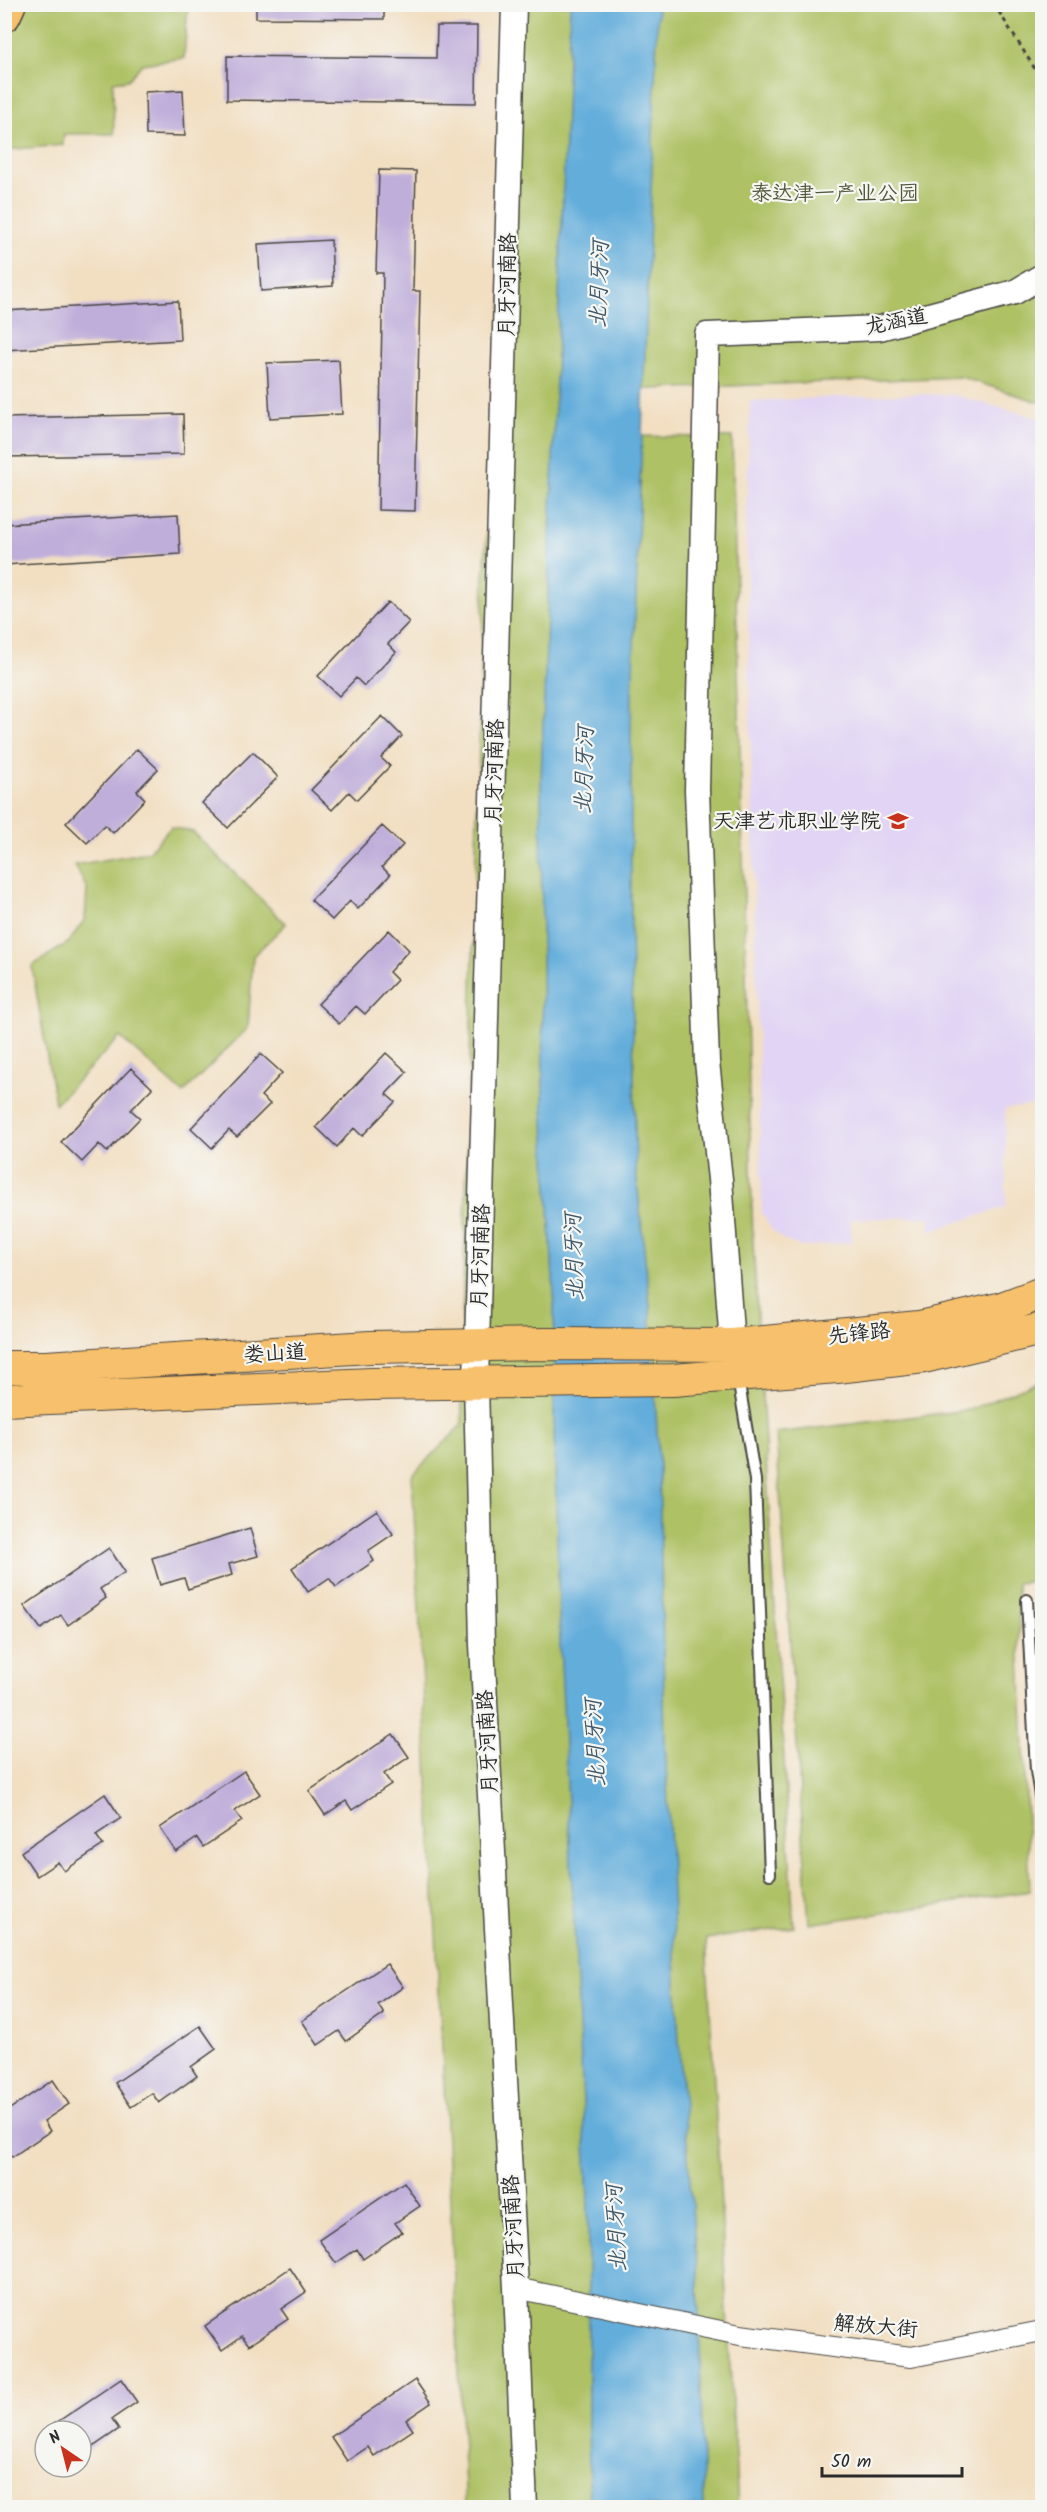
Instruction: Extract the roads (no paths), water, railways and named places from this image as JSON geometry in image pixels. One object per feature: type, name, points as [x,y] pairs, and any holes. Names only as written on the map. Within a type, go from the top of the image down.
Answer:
[{"type":"highway","points":[[4,15],[9,4]]},
{"type":"main road","name":"先锋路","points":[[539,1382],[673,1380],[735,1360],[919,1327],[1002,1308],[1042,1293]]},
{"type":"main road","name":"先锋路","points":[[546,1344],[672,1345],[735,1360],[924,1357],[1042,1329]]},
{"type":"main road","name":"娄山道","points":[[4,1367],[58,1366],[370,1347],[546,1344]]},
{"type":"main road","name":"娄山道","points":[[4,1400],[347,1385],[539,1382]]},
{"type":"street","name":"月牙河南路","points":[[514,4],[476,1382],[482,1644],[516,2288],[525,2508]]},
{"type":"street","name":"龙涵道","points":[[735,1360],[720,1179],[707,1062],[697,790],[707,335],[880,328],[1015,292],[1042,276]]},
{"type":"street","name":"解放大街","points":[[516,2288],[740,2335],[911,2357],[1042,2331]]},
{"type":"lane","points":[[735,1360],[755,1480],[770,1874]]},
{"type":"lane","points":[[1027,1600],[1035,1771],[1042,1808]]},
{"type":"water","name":"北月牙河","points":[[570,5],[658,5],[631,727],[631,927],[636,1171],[650,1306],[659,1466],[665,1740],[679,2043],[698,2281],[704,2507],[590,2507],[588,2201],[560,1645],[554,1429],[554,1296],[543,1105],[541,779]]},
{"type":"place","name":"天津艺术职业学院","points":[[898,821]]},
{"type":"park label","name":"泰达津一产业公园","points":[[835,193]]}]
